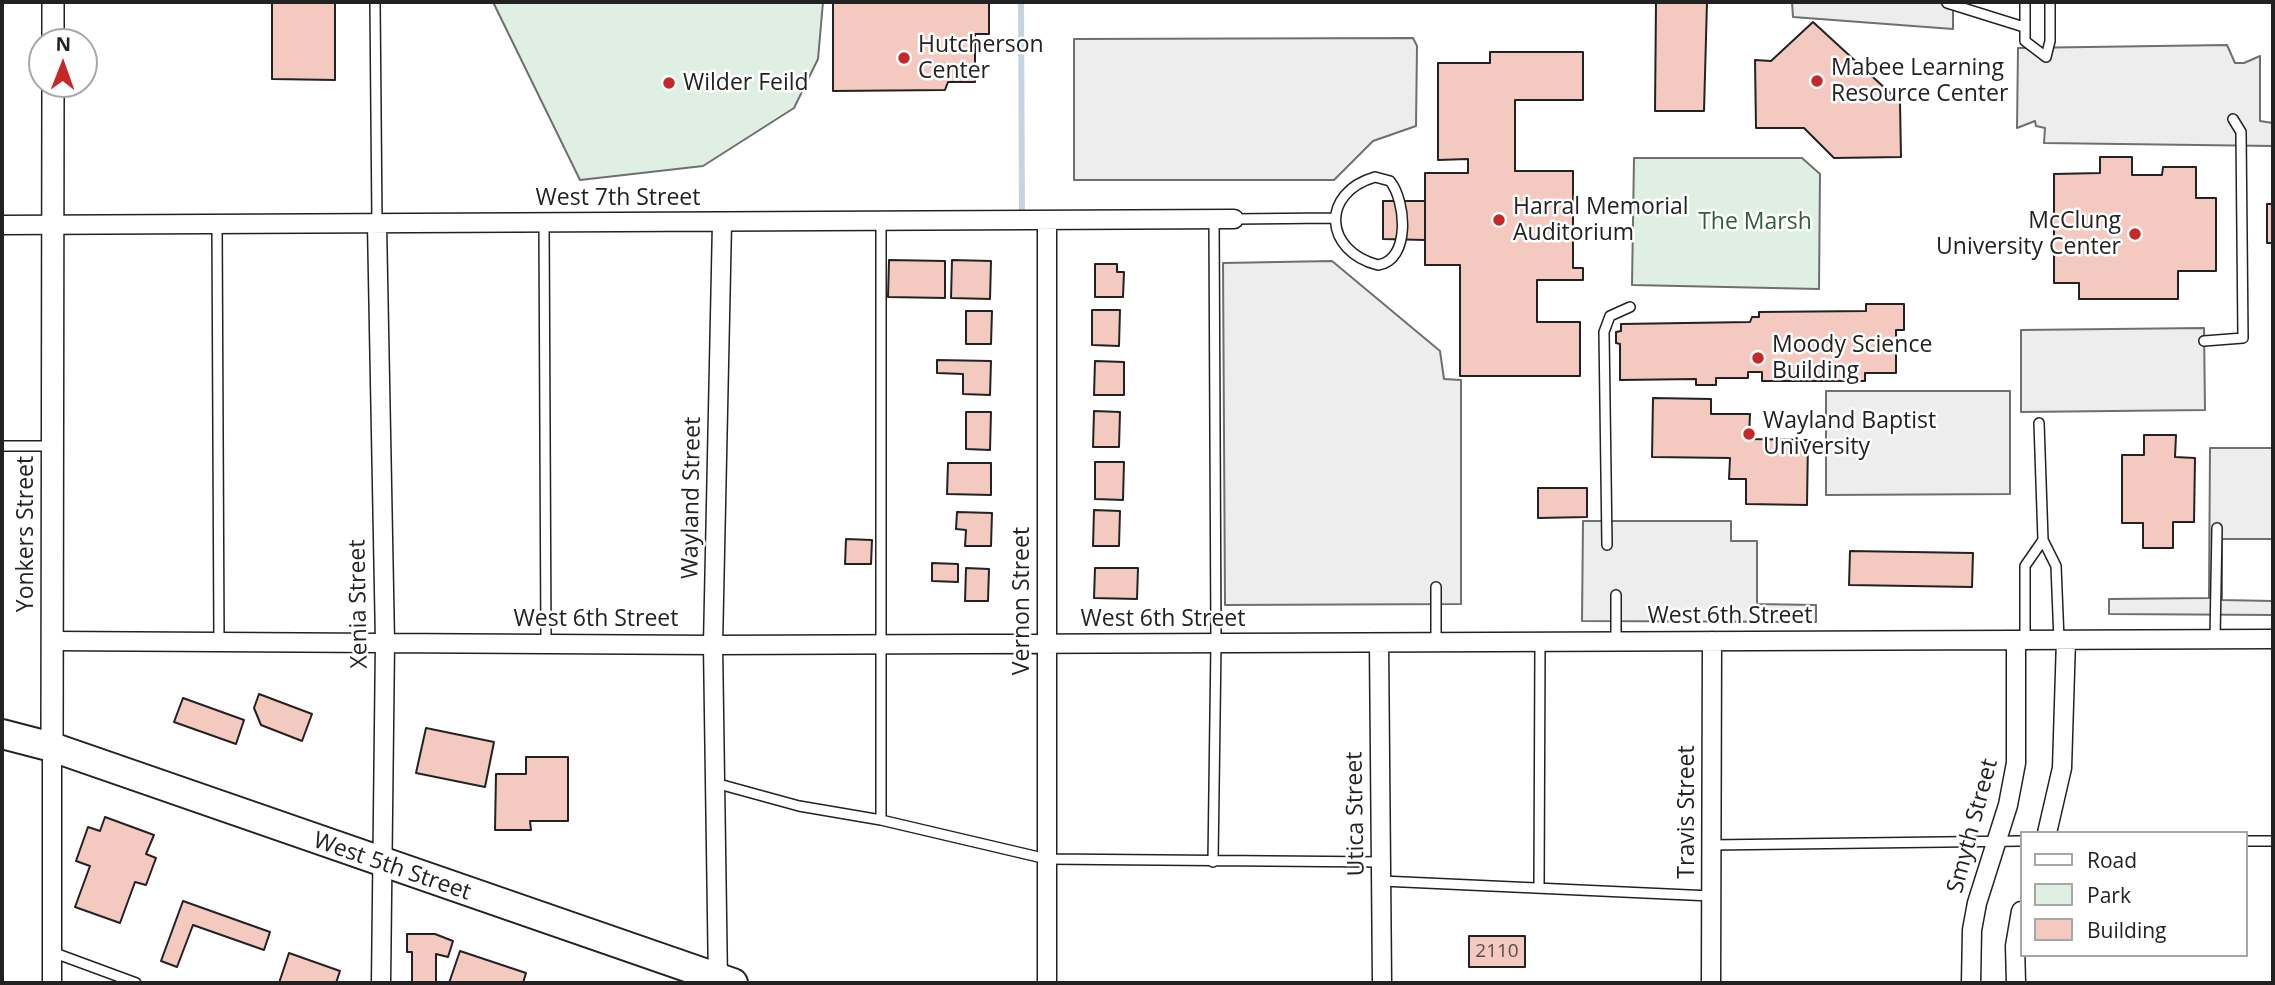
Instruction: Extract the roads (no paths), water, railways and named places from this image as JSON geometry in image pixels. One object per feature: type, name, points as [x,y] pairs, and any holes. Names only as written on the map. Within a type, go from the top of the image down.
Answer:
[{"type":"main road","name":"West 5th Street","points":[[2,734],[52,747],[723,982]]},
{"type":"street","points":[[53,2],[53,28]]},
{"type":"street","name":"Yonkers Street","points":[[52,983],[53,98]]},
{"type":"street","name":"West 7th Street","points":[[2,225],[1234,219]]},
{"type":"street","name":"Vernon Street","points":[[1047,220],[1047,983]]},
{"type":"street","name":"Wayland Street","points":[[722,223],[713,645],[723,982]]},
{"type":"street","name":"Xenia Street","points":[[377,224],[385,642],[382,983]]},
{"type":"street","name":"West 6th Street","points":[[52,642],[713,645],[2273,639]]},
{"type":"street","name":"Smyth Street","points":[[1971,983],[1972,930],[2017,763],[2021,640]]},
{"type":"street","points":[[2047,831],[2062,768],[2062,640]]},
{"type":"street","name":"Travis Street","points":[[1711,983],[1712,641]]},
{"type":"street","name":"Utica Street","points":[[1379,643],[1382,983]]},
{"type":"street","points":[[2016,983],[2015,946],[2020,917]]},
{"type":"lane","points":[[375,2],[377,224]]},
{"type":"lane","points":[[2025,2],[2025,41],[2046,57],[2050,41],[2050,2]]},
{"type":"lane","points":[[1947,3],[2024,27]]},
{"type":"lane","points":[[2204,341],[2243,338],[2241,132],[2233,119]]},
{"type":"lane","points":[[1375,177],[1390,181],[1400,197],[1401,243],[1385,264],[1378,265],[1356,256],[1340,239],[1334,218],[1340,202],[1358,184],[1375,177]]},
{"type":"lane","points":[[1234,219],[1334,218]]},
{"type":"lane","points":[[1213,862],[1216,643],[1214,219]]},
{"type":"lane","points":[[881,221],[881,820]]},
{"type":"lane","points":[[544,222],[546,643]]},
{"type":"lane","points":[[217,223],[219,642]]},
{"type":"lane","points":[[1607,545],[1604,332],[1610,316],[1630,307]]},
{"type":"lane","points":[[2039,424],[2043,540],[2056,566],[2062,640]]},
{"type":"lane","points":[[2,446],[53,446]]},
{"type":"lane","points":[[2215,638],[2217,528]]},
{"type":"lane","points":[[2021,640],[2025,566],[2043,540]]},
{"type":"lane","points":[[1436,587],[1436,643]]},
{"type":"lane","points":[[1616,595],[1616,641]]},
{"type":"lane","points":[[1539,888],[1540,643]]},
{"type":"lane","points":[[715,783],[799,806],[881,820],[1047,859],[1381,862]]},
{"type":"lane","points":[[1711,845],[1852,841],[1954,844],[2020,841]]},
{"type":"lane","points":[[2247,841],[2273,841]]},
{"type":"lane","points":[[1382,881],[1711,895]]},
{"type":"lane","points":[[52,952],[136,983]]},
{"type":"waterway","points":[[1021,2],[1022,217]]},
{"type":"place","name":"Hutcherson Center","points":[[904,58]]},
{"type":"place","name":"Mabee Learning Resource Center","points":[[1817,81]]},
{"type":"place","name":"Wilder Feild","points":[[669,83]]},
{"type":"place","name":"Harral Memorial Auditorium","points":[[1499,220]]},
{"type":"place","name":"McClung University Center","points":[[2135,234]]},
{"type":"place","name":"Moody Science Building","points":[[1758,358]]},
{"type":"place","name":"Wayland Baptist University","points":[[1749,434]]},
{"type":"park label","name":"The Marsh","points":[[1755,222]]}]
